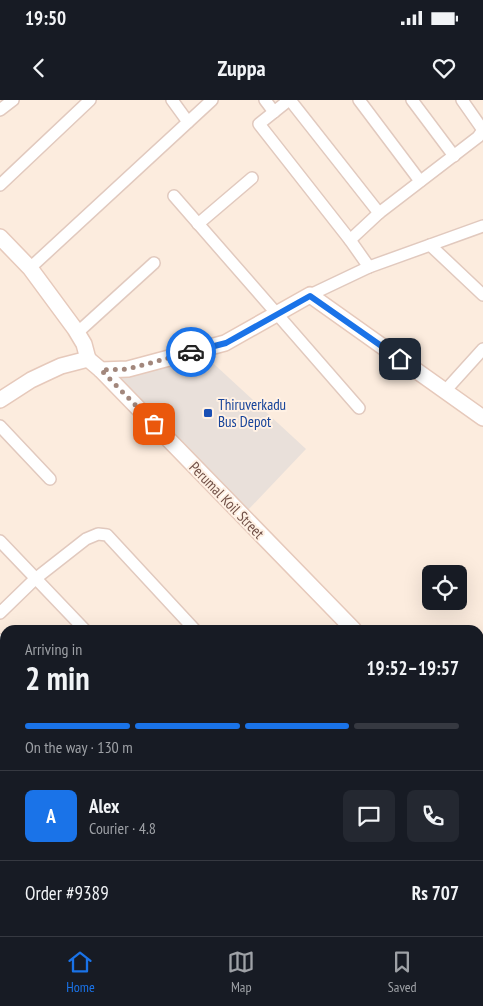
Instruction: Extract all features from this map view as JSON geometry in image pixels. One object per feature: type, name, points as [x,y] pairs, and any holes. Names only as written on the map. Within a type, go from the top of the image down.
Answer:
[{"type":"main road","points":[[0,238],[30,268],[77,333],[84,344],[88,359],[61,366],[30,380],[0,400]]},
{"type":"main road","points":[[101,370],[128,369],[226,343],[310,296],[483,417]]},
{"type":"main road","name":"Perumal Koil Street","points":[[88,359],[101,370],[349,625]]},
{"type":"street","points":[[0,110],[13,100]]},
{"type":"street","points":[[0,185],[90,100]]},
{"type":"street","points":[[172,100],[188,122]]},
{"type":"street","points":[[30,268],[212,100]]},
{"type":"street","points":[[265,100],[274,112]]},
{"type":"street","points":[[369,267],[259,124],[289,100],[379,213]]},
{"type":"street","points":[[358,100],[420,181]]},
{"type":"street","points":[[412,100],[454,156]]},
{"type":"street","points":[[350,240],[379,213],[478,137],[483,130],[462,100]]},
{"type":"street","points":[[198,224],[252,178]]},
{"type":"street","points":[[174,196],[359,408]]},
{"type":"street","points":[[310,296],[369,267],[483,226]]},
{"type":"street","points":[[430,245],[483,295]]},
{"type":"street","points":[[77,333],[154,263]]},
{"type":"street","points":[[445,391],[483,349]]},
{"type":"street","points":[[0,426],[50,479]]},
{"type":"street","points":[[0,613],[35,579],[86,539],[98,534],[107,536],[190,625]]},
{"type":"street","points":[[0,541],[79,625]]},
{"type":"shaded area","name":"Thiruverkadu Bus Depot","points":[[202,353],[306,449],[247,511],[112,378]]},
{"type":"way so far","points":[[154,424],[101,370],[128,369],[191,352]]},
{"type":"place","name":"Thiruverkadu Bus Depot","points":[[208,413]]},
{"type":"route","points":[[191,352],[226,343],[310,296],[400,359]]}]
